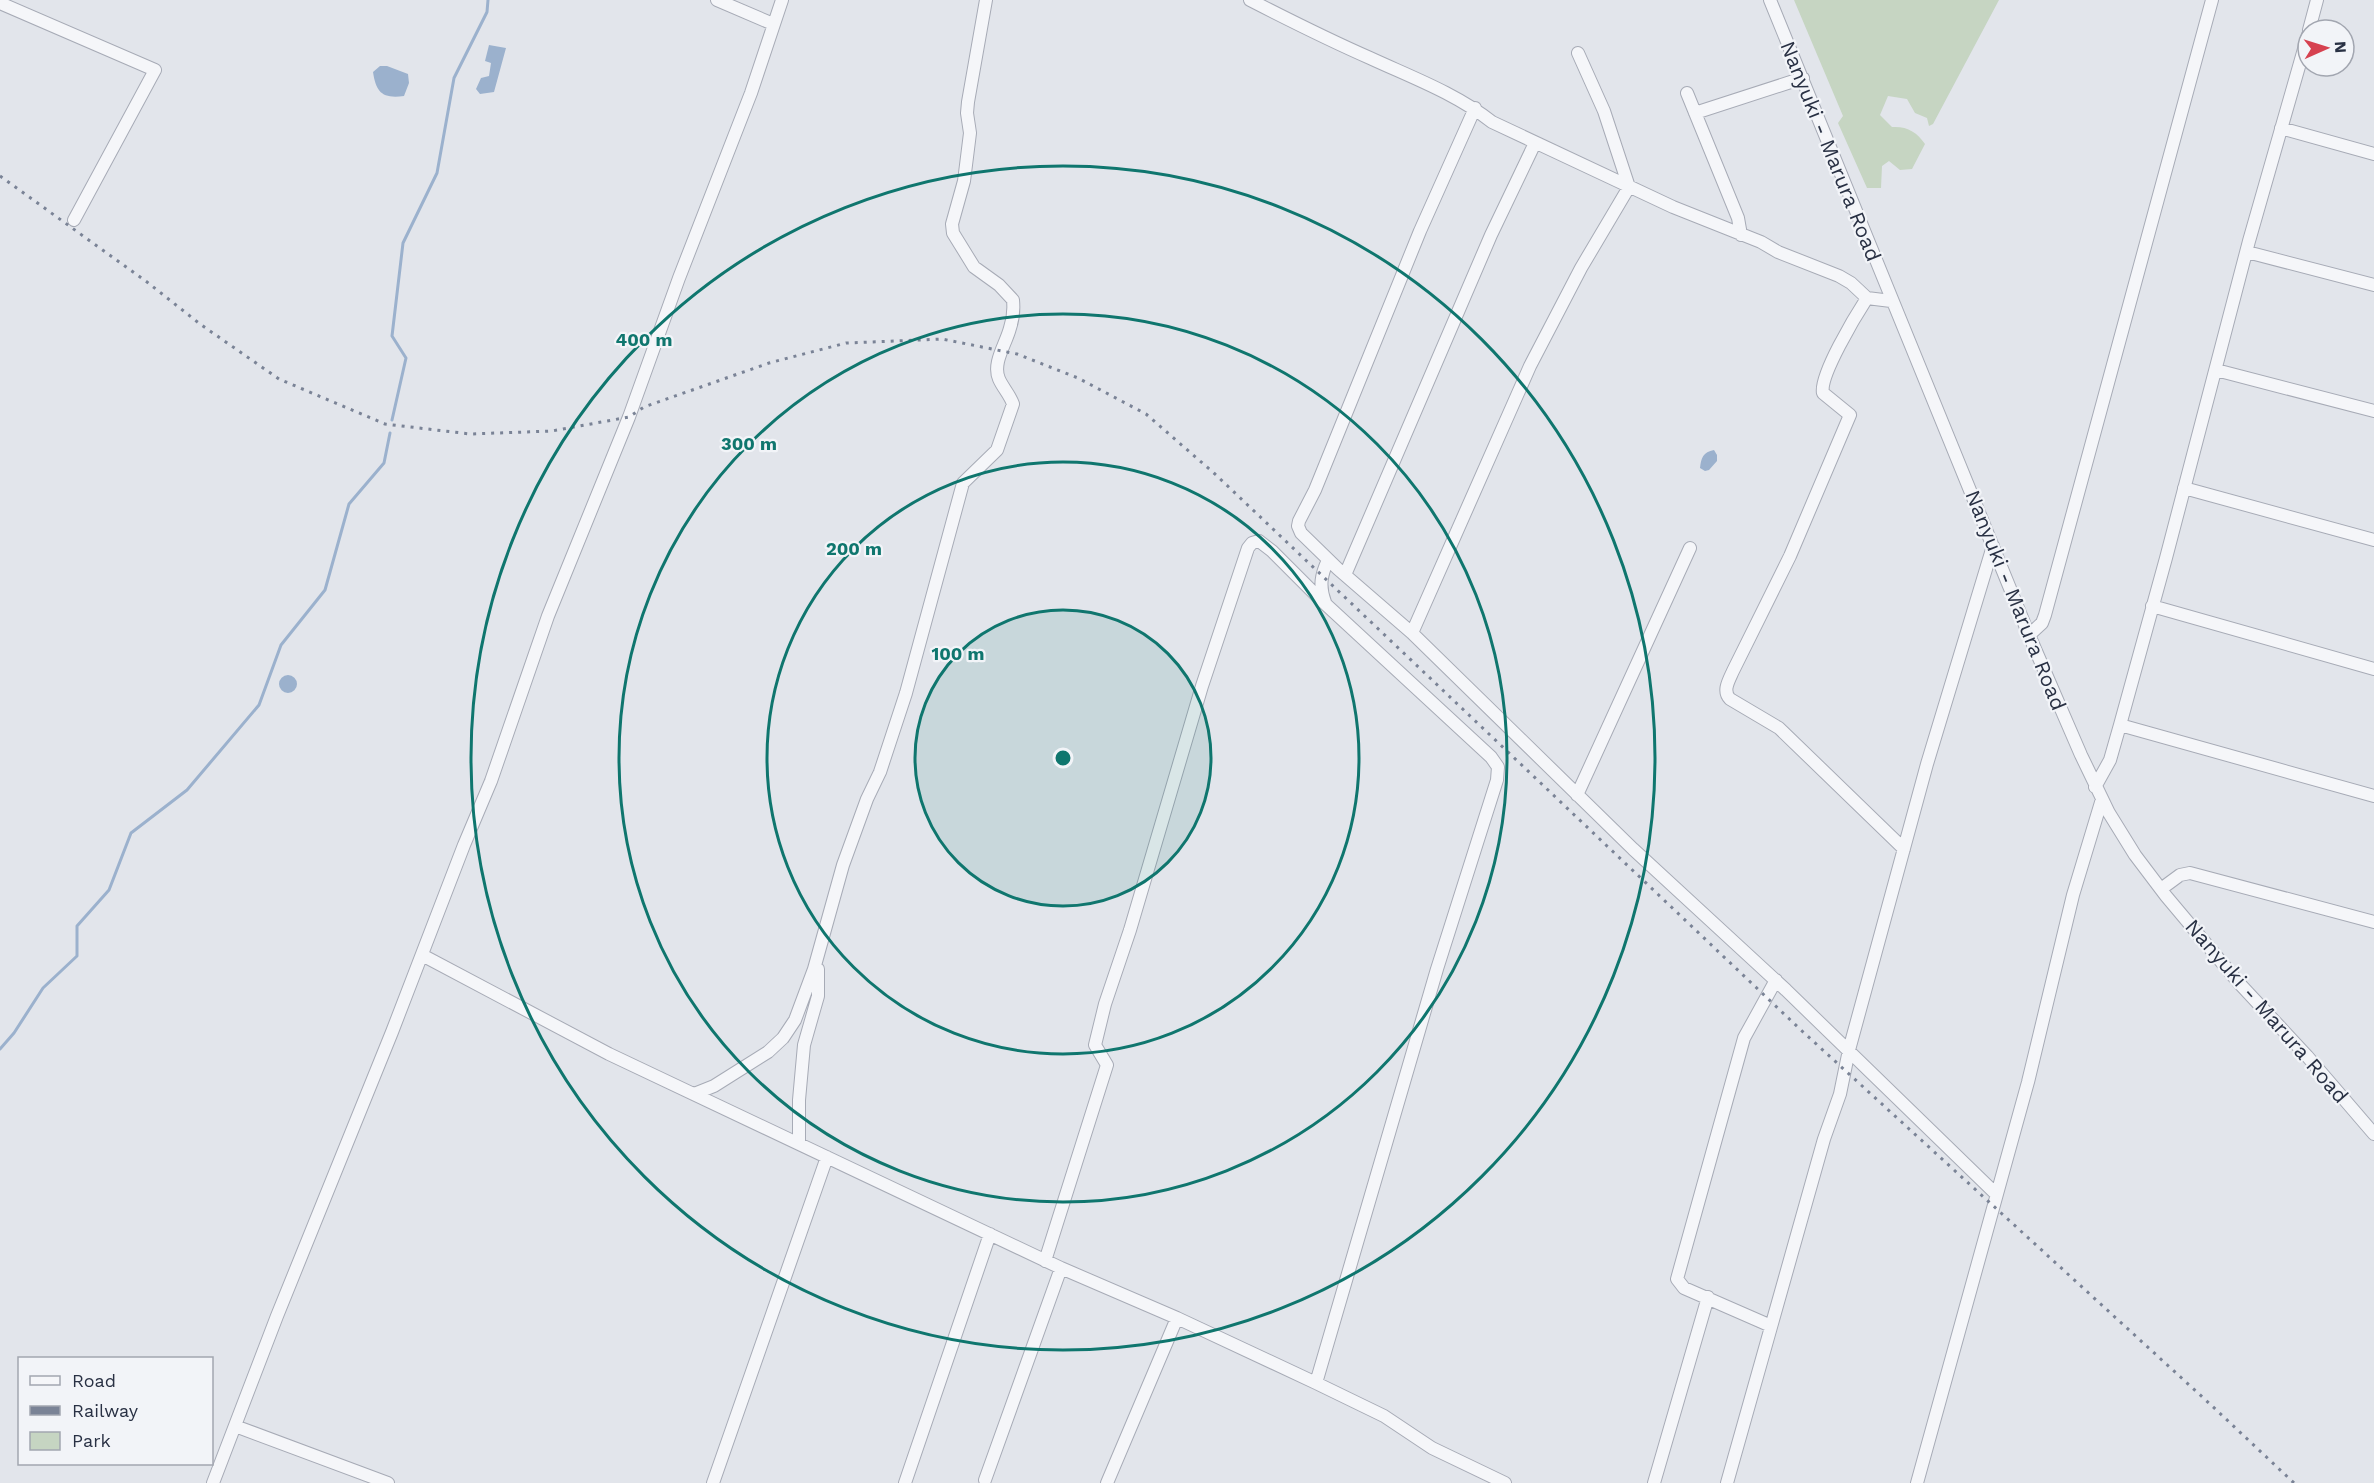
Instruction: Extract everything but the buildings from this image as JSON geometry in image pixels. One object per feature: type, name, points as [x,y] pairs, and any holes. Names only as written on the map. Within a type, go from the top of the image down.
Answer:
[{"type":"street","points":[[717,0],[774,24]]},
{"type":"street","points":[[213,1483],[290,1283],[491,781],[552,607],[621,438],[679,278],[747,104],[782,0]]},
{"type":"street","points":[[694,1094],[714,1086],[748,1066],[783,1038],[795,1020],[818,953],[843,865],[867,799],[880,772],[906,693],[963,483],[997,450],[1013,404],[1009,392],[999,379],[997,366],[1012,321],[1013,300],[999,285],[974,267],[958,244],[952,224],[963,181],[970,133],[967,113],[969,94],[986,0]]},
{"type":"street","points":[[1250,0],[1474,108],[1492,122],[1535,143],[1629,187],[1839,276],[1851,283],[1867,298],[1891,301]]},
{"type":"street","name":"Nanyuki - Marura Road","points":[[1770,0],[1891,301],[2029,635],[2095,787],[2123,837],[2161,889],[2239,983],[2307,1056],[2374,1134]]},
{"type":"street","points":[[2029,635],[2042,623],[2045,615],[2212,0]]},
{"type":"street","points":[[2312,18],[2317,0]]},
{"type":"street","points":[[0,3],[154,70],[74,220]]},
{"type":"street","points":[[1412,633],[1530,366],[1570,288],[1629,187],[1604,111],[1578,53]]},
{"type":"street","points":[[2095,787],[2110,760],[2120,725],[2296,76]]},
{"type":"street","points":[[1695,113],[1803,78]]},
{"type":"street","points":[[1687,93],[1738,218],[1742,235]]},
{"type":"street","points":[[1474,108],[1438,187],[1315,490],[1299,521],[1298,526],[1301,533],[1328,560],[1412,633],[1577,795],[1776,980],[1996,1194]]},
{"type":"street","points":[[2281,128],[2374,154]]},
{"type":"street","points":[[1345,575],[1491,235],[1535,143]]},
{"type":"street","points":[[2247,252],[2374,285]]},
{"type":"street","points":[[1867,298],[1822,383],[1823,393],[1850,415],[1790,556],[1728,681],[1726,690],[1730,699],[1779,729],[1804,751],[1904,849]]},
{"type":"street","points":[[2216,370],[2374,411]]},
{"type":"street","points":[[2184,488],[2374,540]]},
{"type":"street","points":[[1045,1261],[1107,1065],[1095,1046],[1105,1004],[1130,930],[1204,678],[1252,543],[1264,543],[1326,604],[1491,757],[1499,773],[1427,1003],[1316,1383]]},
{"type":"street","points":[[1727,1483],[1824,1139],[1840,1094],[1849,1050],[1943,709],[1993,546]]},
{"type":"street","points":[[1577,795],[1690,548]]},
{"type":"street","points":[[1326,604],[1320,591],[1321,575],[1328,560]]},
{"type":"street","points":[[2152,606],[2374,669]]},
{"type":"street","points":[[2120,725],[2374,796]]},
{"type":"street","points":[[1917,1483],[2028,1082],[2073,895],[2102,800]]},
{"type":"street","points":[[2161,889],[2180,874],[2190,873],[2374,922]]},
{"type":"street","points":[[799,1143],[799,1100],[804,1045],[818,996],[818,953]]},
{"type":"street","points":[[422,955],[609,1054],[1045,1261],[1177,1318],[1384,1416],[1441,1452],[1505,1483]]},
{"type":"street","points":[[1771,1326],[1679,1284],[1677,1279],[1744,1038],[1776,980]]},
{"type":"street","points":[[713,1483],[827,1156]]},
{"type":"street","points":[[905,1483],[990,1234]]},
{"type":"street","points":[[985,1480],[1061,1268]]},
{"type":"street","points":[[1654,1483],[1708,1297]]},
{"type":"street","points":[[1107,1483],[1177,1318]]},
{"type":"street","points":[[235,1426],[388,1483]]},
{"type":"green space","points":[[1794,0],[1999,0],[1933,124],[1929,126],[1927,118],[1915,113],[1907,99],[1888,96],[1880,115],[1892,127],[1907,129],[1915,133],[1925,144],[1912,169],[1900,170],[1889,161],[1882,166],[1881,188],[1867,188],[1838,123],[1843,116]]},
{"type":"water","points":[[489,45],[506,48],[494,92],[480,94],[476,89],[481,78],[489,76],[491,63],[485,61]]},
{"type":"water","points":[[380,66],[387,66],[408,74],[409,83],[404,96],[396,97],[381,93],[376,85],[373,72]]},
{"type":"water","points":[[1714,450],[1717,461],[1705,471],[1700,468],[1702,458],[1707,452]]},
{"type":"water","points":[[288,675],[296,680],[297,684],[292,692],[288,693],[280,688],[279,684],[284,676]]},
{"type":"waterway","points":[[392,420],[406,358],[392,336],[403,243],[437,173],[454,78],[487,12],[488,0]]},
{"type":"waterway","points":[[0,1049],[14,1033],[43,988],[77,956],[77,926],[109,890],[131,833],[187,790],[259,705],[281,645],[325,590],[349,504],[384,463],[390,433]]},
{"type":"railway","points":[[0,176],[147,282],[200,324],[279,379],[385,424],[470,434],[552,431],[629,417],[644,407],[769,363],[846,343],[942,339],[1017,354],[1078,378],[1146,414],[1215,474],[1802,1031],[2294,1483]]}]
